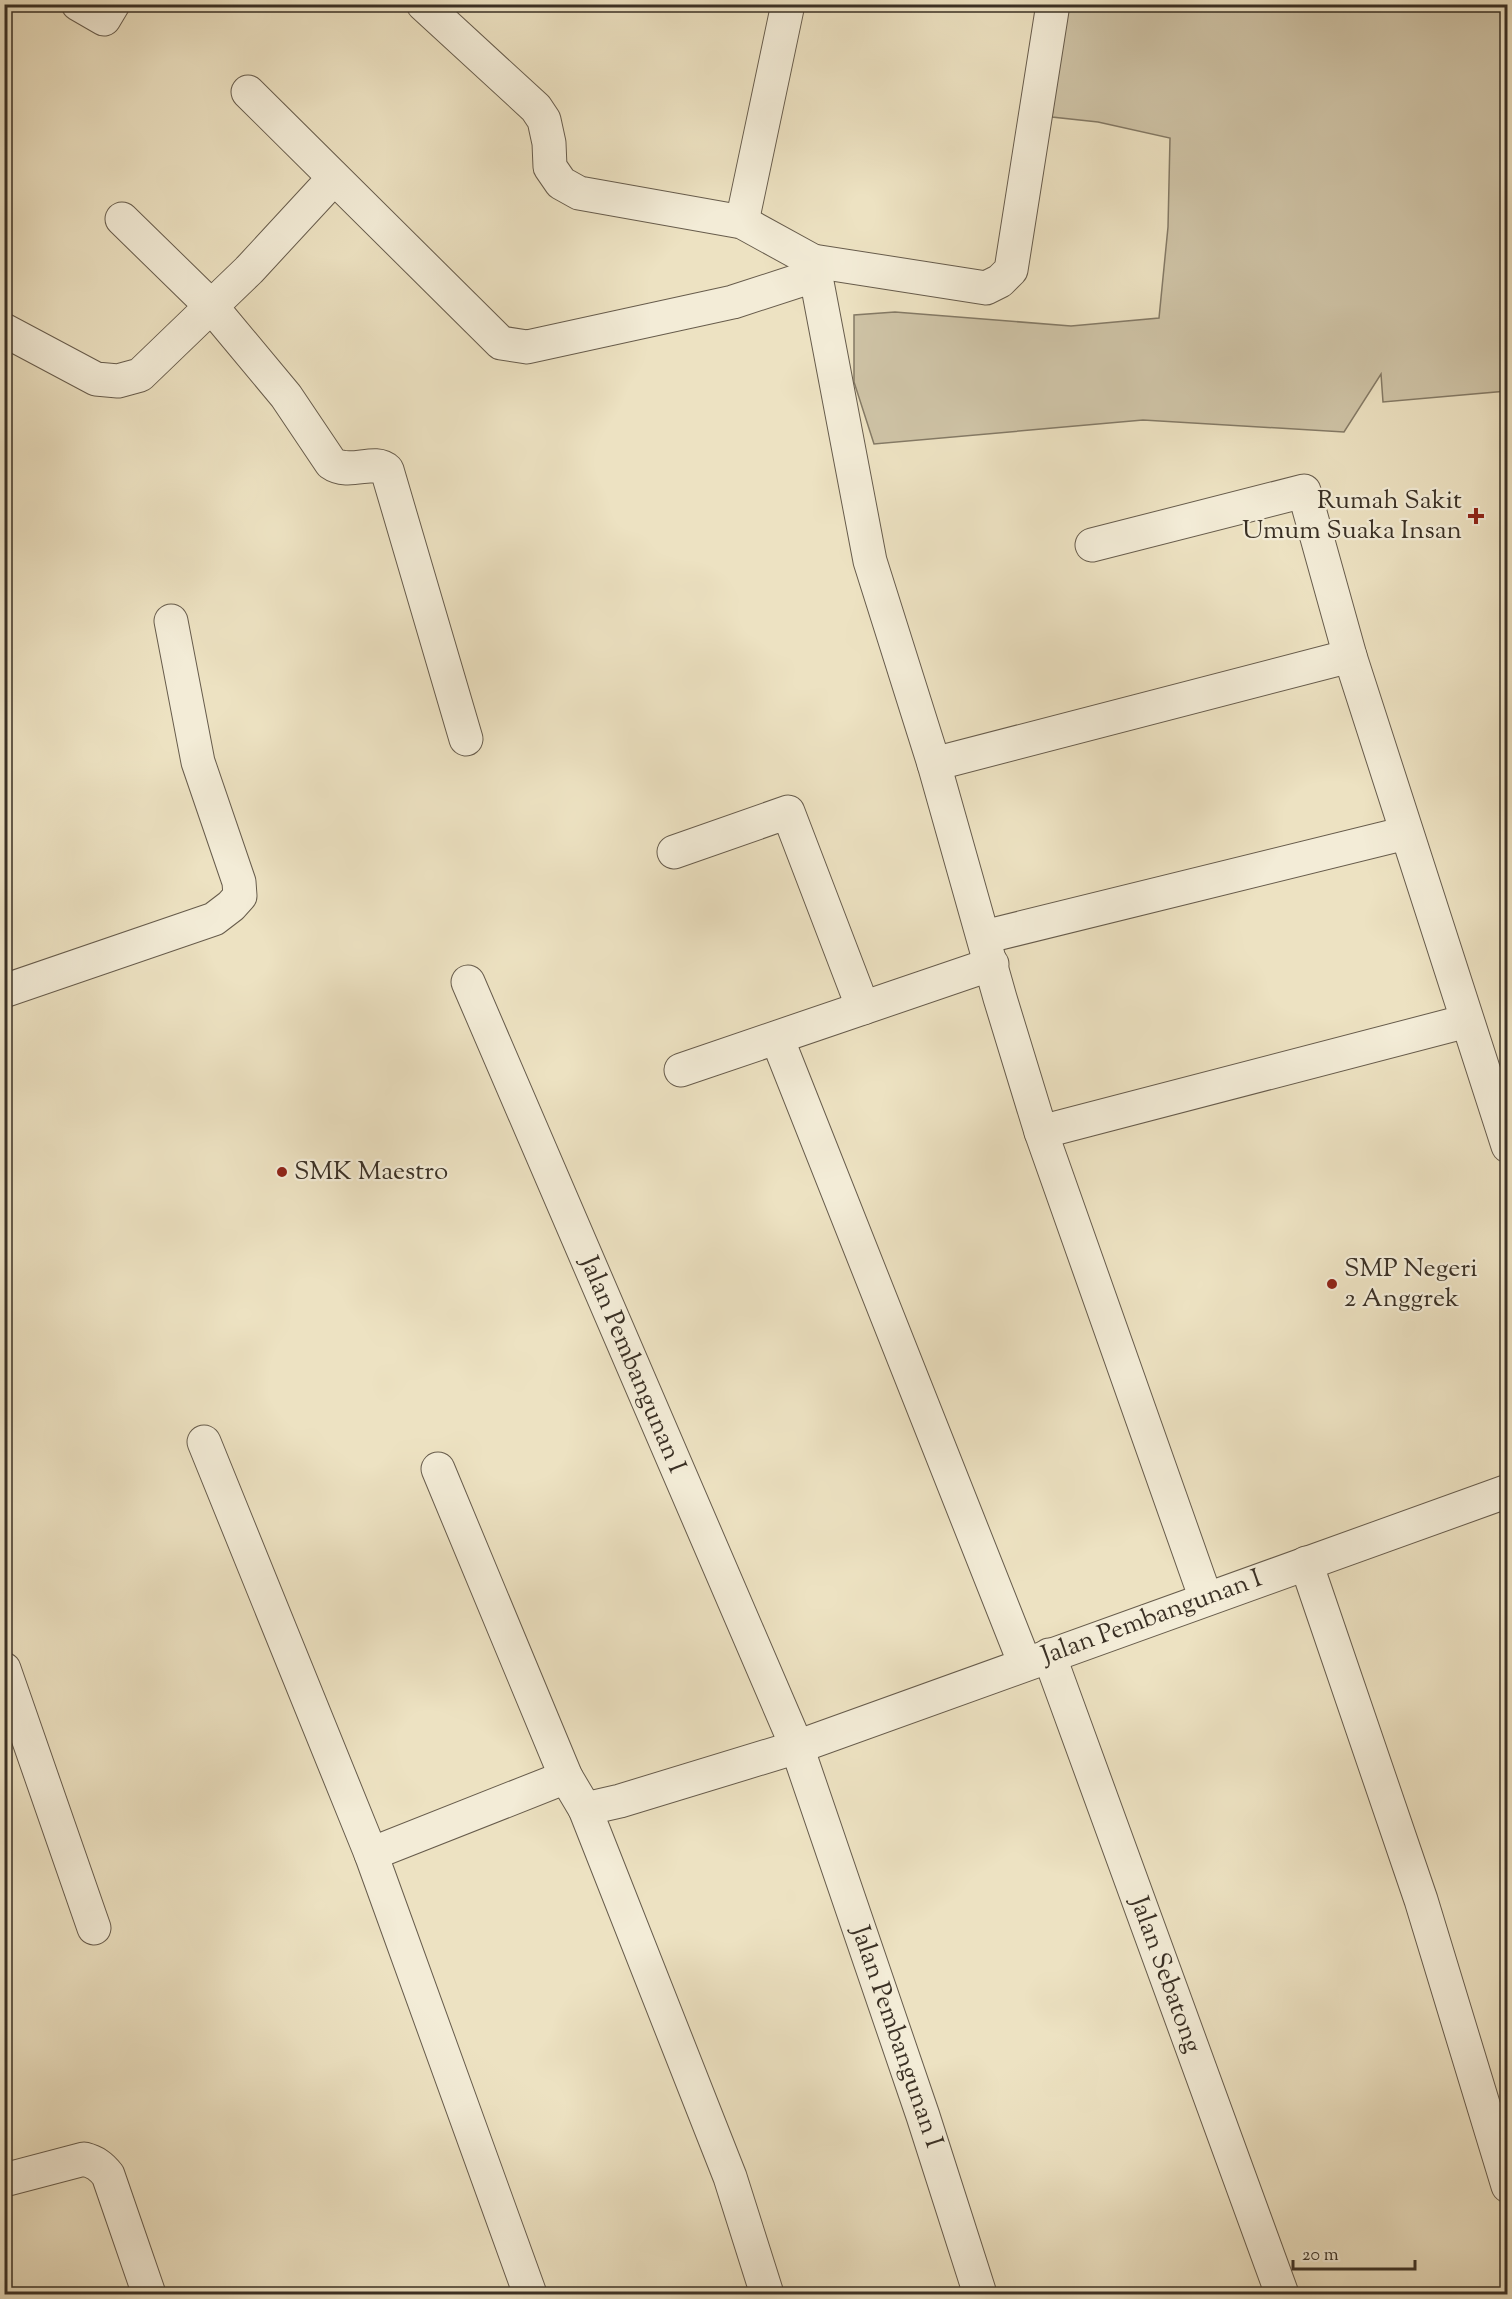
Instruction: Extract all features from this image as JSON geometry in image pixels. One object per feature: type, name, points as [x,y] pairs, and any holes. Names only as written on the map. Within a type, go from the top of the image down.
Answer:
[{"type":"street","points":[[78,4],[104,19],[113,4]]},
{"type":"street","points":[[423,4],[536,108],[544,120],[550,167],[561,183],[579,193],[742,222],[814,268],[986,288],[1000,281],[1011,270],[1053,4]]},
{"type":"street","points":[[742,222],[788,4]]},
{"type":"street","points":[[248,92],[501,344],[528,347],[733,302],[814,268]]},
{"type":"street","points":[[4,330],[96,379],[117,381],[140,375],[249,270],[334,178]]},
{"type":"street","points":[[122,219],[211,306],[285,396],[331,463],[347,470],[379,465],[387,470],[466,740]]},
{"type":"street","points":[[814,268],[870,561],[934,764],[1041,1132],[1206,1599]]},
{"type":"street","points":[[1092,545],[1304,491],[1350,656],[1508,1146]]},
{"type":"street","points":[[4,991],[214,919],[240,896],[239,882],[198,762],[171,621]]},
{"type":"street","points":[[934,764],[1350,656]]},
{"type":"street","points":[[674,852],[788,812],[863,1008]]},
{"type":"street","points":[[681,1070],[863,1008],[988,950],[1406,833]]},
{"type":"street","name":"Jalan Pembangunan I","points":[[468,982],[797,1747],[920,2105],[980,2295]]},
{"type":"street","points":[[1041,1132],[1467,1021]]},
{"type":"street","name":"Jalan Sebatong","points":[[777,1038],[1037,1659],[1282,2295]]},
{"type":"street","points":[[204,1442],[371,1854],[530,2295]]},
{"type":"street","points":[[438,1469],[566,1777],[585,1809],[730,2177],[767,2295]]},
{"type":"street","name":"Jalan Pembangunan I","points":[[797,1747],[1508,1491]]},
{"type":"street","points":[[1306,1563],[1421,1900],[1508,2186]]},
{"type":"street","points":[[6,1678],[94,1928]]},
{"type":"street","points":[[585,1809],[620,1801],[797,1747]]},
{"type":"street","points":[[371,1854],[566,1777]]},
{"type":"street","points":[[4,2180],[84,2159],[94,2161],[102,2167],[108,2175],[149,2295]]},
{"type":"shaded area","points":[[1065,5],[1507,5],[1507,391],[1383,402],[1381,374],[1344,432],[1143,420],[874,444],[854,382],[854,315],[895,312],[1071,326],[1159,318],[1168,227],[1170,138],[1098,122],[1052,117]]},
{"type":"place","name":"Rumah Sakit Umum Suaka Insan","points":[[1476,516]]},
{"type":"place","name":"SMK Maestro","points":[[282,1172]]},
{"type":"place","name":"SMP Negeri 2 Anggrek","points":[[1332,1284]]}]
